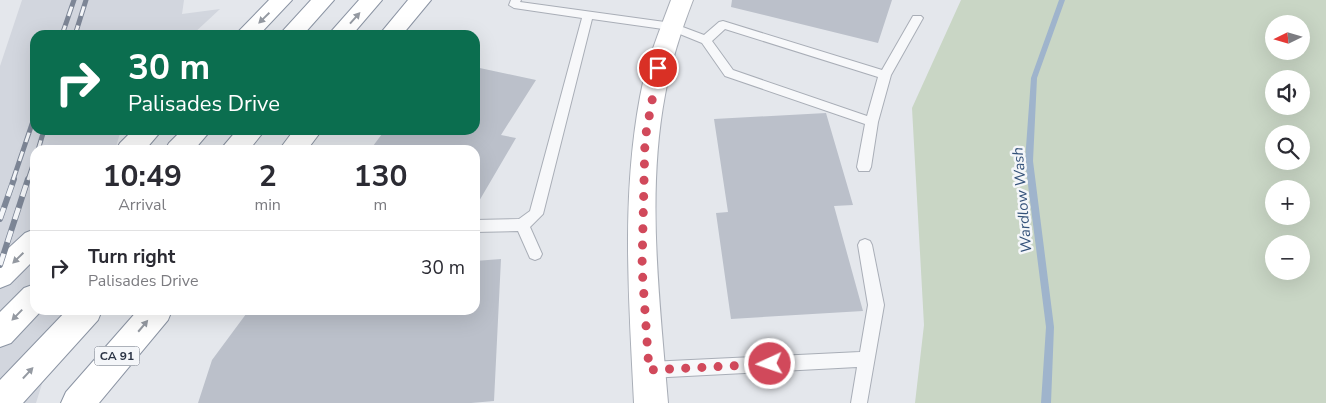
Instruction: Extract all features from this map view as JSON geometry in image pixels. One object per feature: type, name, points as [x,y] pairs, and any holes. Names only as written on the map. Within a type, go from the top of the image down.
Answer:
[{"type":"main road","points":[[251,30],[282,0]]},
{"type":"main road","points":[[295,30],[323,0]]},
{"type":"main road","points":[[344,30],[371,0]]},
{"type":"main road","points":[[394,30],[420,0]]},
{"type":"main road","points":[[651,403],[642,267],[645,139],[658,68],[682,0]]},
{"type":"main road","points":[[134,145],[144,135]]},
{"type":"main road","points":[[183,145],[193,135]]},
{"type":"main road","points":[[238,145],[247,135]]},
{"type":"main road","points":[[296,145],[305,135]]},
{"type":"main road","points":[[0,275],[30,246]]},
{"type":"main road","points":[[0,333],[30,302]]},
{"type":"main road","points":[[1,403],[82,315]]},
{"type":"main road","name":"CA 91","points":[[78,403],[153,315]]},
{"type":"lane","points":[[516,0],[514,5],[672,27],[706,40],[729,73],[872,122]]},
{"type":"lane","points":[[480,226],[522,225],[536,214],[588,15]]},
{"type":"lane","points":[[864,167],[872,122],[885,75],[917,18]]},
{"type":"lane","points":[[706,40],[723,25],[885,75]]},
{"type":"lane","points":[[522,225],[535,254]]},
{"type":"lane","points":[[859,403],[876,305],[865,245]]},
{"type":"lane","points":[[649,370],[867,359]]},
{"type":"shaded area","points":[[22,0],[184,0],[182,14],[220,9],[197,30],[30,30],[30,135],[120,135],[116,145],[30,145],[30,315],[63,315],[36,403],[0,403],[0,66]]},
{"type":"green space","points":[[961,0],[1326,0],[1326,403],[915,403],[924,325],[912,108]]},
{"type":"building","points":[[732,0],[892,0],[878,43],[731,7]]},
{"type":"building","points":[[480,68],[536,80],[501,135],[516,138],[480,199],[480,145],[374,145],[381,135],[480,135]]},
{"type":"building","points":[[826,113],[853,205],[834,206],[863,311],[731,319],[716,213],[728,212],[714,119]]},
{"type":"building","points":[[501,259],[494,401],[471,403],[198,403],[212,360],[245,315],[480,315],[480,261]]},
{"type":"waterway","name":"Wardlow Wash","points":[[1046,403],[1050,327],[1029,161],[1034,78],[1062,0]]},
{"type":"railway","points":[[64,30],[74,0]]},
{"type":"railway","points":[[77,30],[86,0]]},
{"type":"railway","points":[[13,180],[30,130]]},
{"type":"railway","points":[[40,145],[42,135]]},
{"type":"railway","points":[[28,180],[30,174]]},
{"type":"railway","points":[[0,219],[14,179]]},
{"type":"railway","points":[[0,265],[28,179]]},
{"type":"route","points":[[658,68],[645,139],[642,267],[649,370],[770,364]]}]
